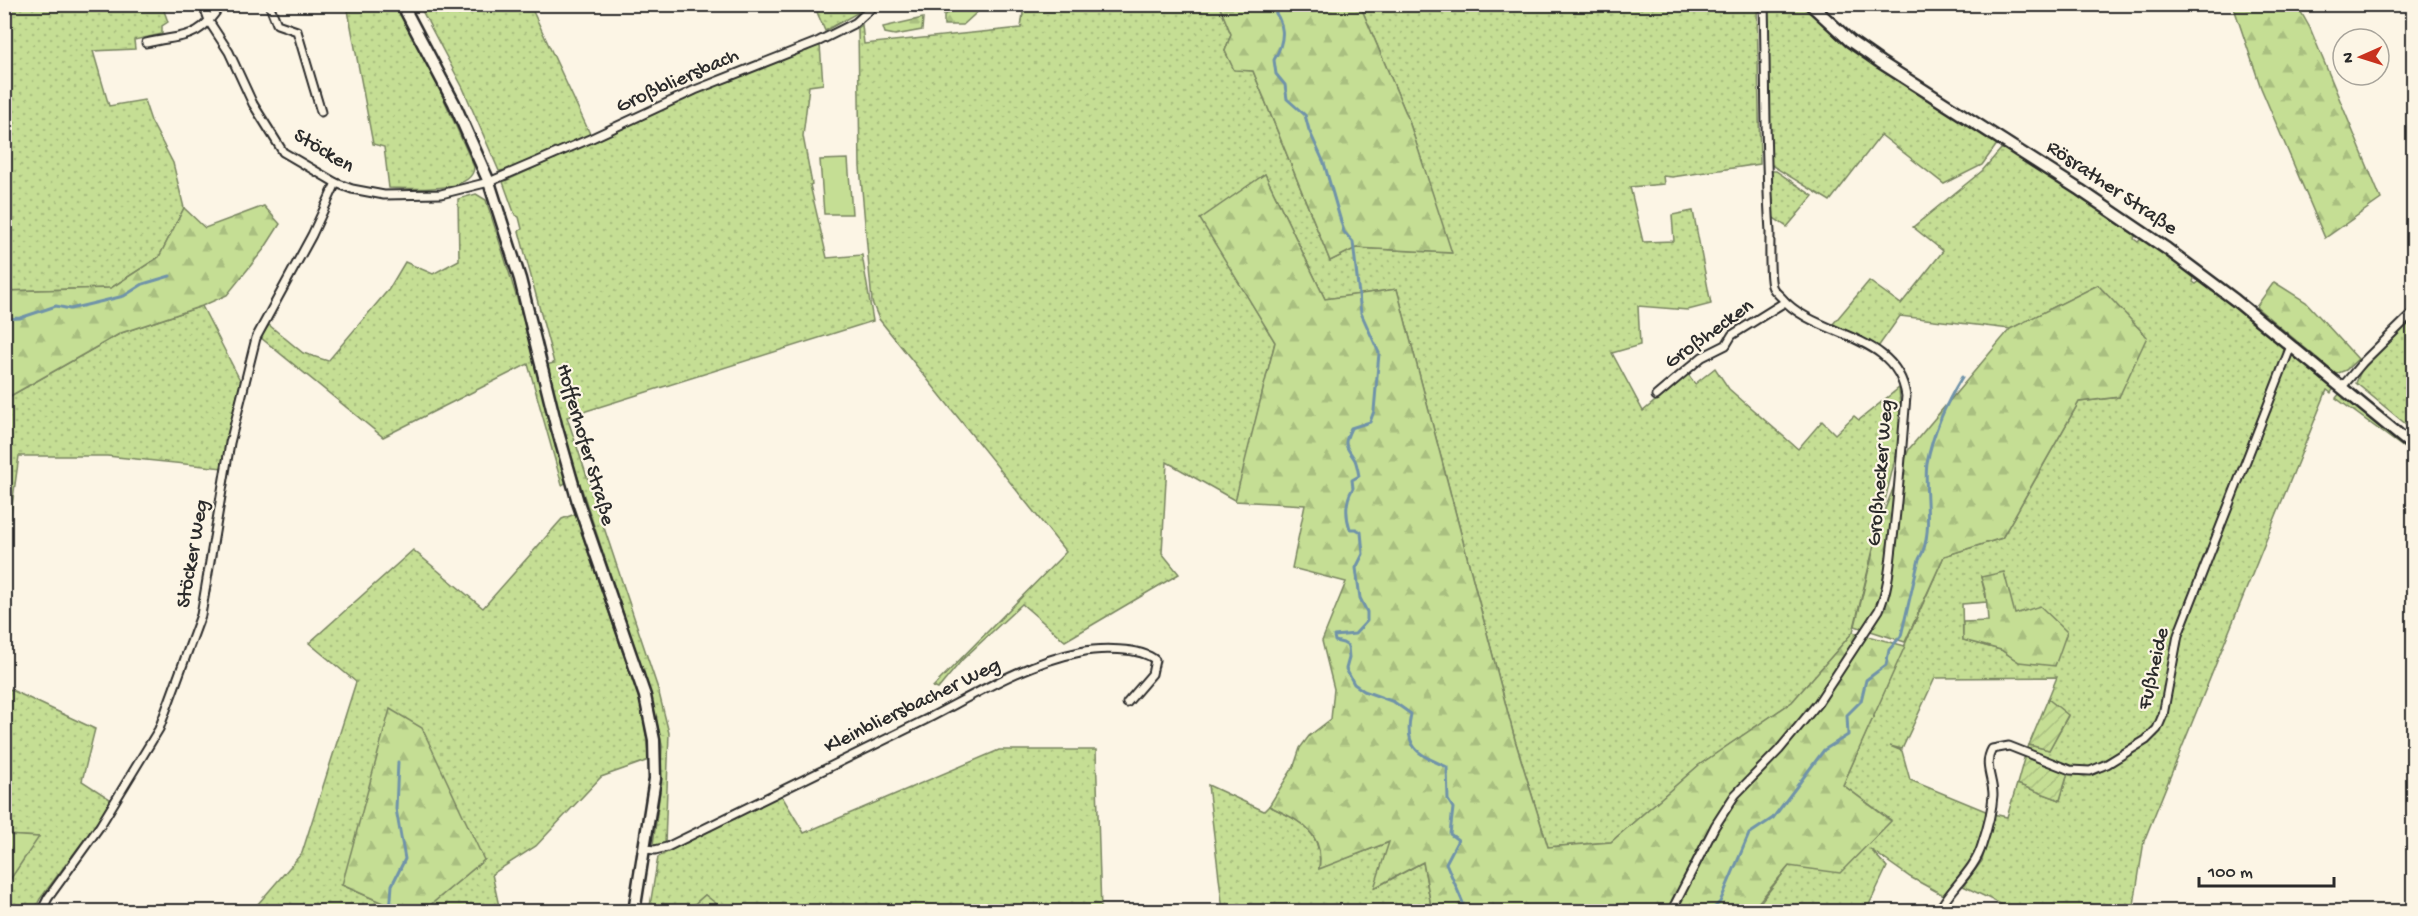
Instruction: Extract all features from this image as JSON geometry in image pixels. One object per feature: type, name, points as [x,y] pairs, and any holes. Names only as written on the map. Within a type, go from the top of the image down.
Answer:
[{"type":"street","name":"Stöcken","points":[[203,4],[210,23],[225,44],[253,104],[280,148],[336,183],[384,195],[426,195],[489,183]]},
{"type":"street","points":[[146,44],[187,36],[210,23],[221,4]]},
{"type":"street","points":[[269,4],[277,24],[297,31],[321,112]]},
{"type":"street","name":"Hofferhofer Straße","points":[[402,4],[458,112],[489,183],[520,279],[556,425],[578,502],[645,696],[654,740],[656,779],[634,912]]},
{"type":"street","name":"Großbliersbach","points":[[489,183],[695,90],[819,41],[855,23],[876,4]]},
{"type":"street","name":"Großhecker Weg","points":[[1671,912],[1715,826],[1735,795],[1799,726],[1879,610],[1888,578],[1897,512],[1906,396],[1904,381],[1879,352],[1846,334],[1804,317],[1785,302],[1772,287],[1766,164],[1764,4]]},
{"type":"street","name":"Rösrather Straße","points":[[1810,4],[1850,41],[1880,62],[2080,190],[2167,249],[2291,346],[2414,447]]},
{"type":"street","name":"Stöcker Weg","points":[[41,912],[48,897],[100,826],[159,729],[201,615],[230,443],[256,338],[312,235],[336,183]]},
{"type":"street","name":"Großhecken","points":[[1656,396],[1702,357],[1726,345],[1732,335],[1785,302]]},
{"type":"street","points":[[2342,387],[2363,362],[2414,312]]},
{"type":"street","name":"Fußheide","points":[[1938,912],[1975,863],[1982,846],[1993,796],[1988,756],[1992,749],[2009,746],[2070,770],[2090,771],[2107,764],[2146,740],[2157,729],[2163,715],[2178,635],[2291,346]]},
{"type":"street","name":"Kleinbliersbacher Weg","points":[[646,849],[655,850],[667,847],[999,683],[1066,656],[1095,650],[1133,652],[1150,656],[1155,660],[1152,674],[1127,703]]},
{"type":"green space","points":[[4,5],[162,5],[168,22],[162,26],[162,34],[134,40],[135,49],[93,51],[109,106],[144,100],[151,121],[173,163],[184,208],[159,257],[111,288],[5,291]]},
{"type":"green space","points":[[347,5],[397,5],[427,61],[474,167],[471,176],[463,182],[439,188],[389,188],[384,147],[373,144]]},
{"type":"green space","points":[[419,5],[530,5],[591,136],[513,169],[499,171],[463,88]]},
{"type":"green space","points":[[814,5],[859,5],[861,11],[825,31]]},
{"type":"green space","points":[[966,5],[985,5],[963,25],[944,25],[944,15]]},
{"type":"green space","points":[[1024,5],[1219,5],[1231,34],[1225,51],[1234,69],[1253,71],[1330,261],[1356,248],[1451,253],[1408,118],[1360,5],[1757,5],[1760,164],[1672,177],[1663,176],[1664,184],[1630,187],[1643,242],[1674,241],[1672,215],[1693,211],[1711,304],[1688,310],[1638,306],[1640,345],[1612,353],[1643,411],[1688,374],[1695,384],[1715,368],[1729,389],[1798,449],[1822,421],[1835,434],[1854,416],[1859,420],[1899,388],[1901,413],[1899,443],[1853,632],[1792,702],[1699,765],[1611,842],[1548,847],[1515,740],[1397,289],[1325,299],[1265,174],[1201,219],[1275,342],[1236,501],[1167,462],[1162,553],[1179,574],[1065,641],[1022,604],[962,660],[938,689],[933,687],[1066,552],[879,319],[872,302],[860,167],[858,28],[862,25],[864,44],[1021,28]]},
{"type":"green space","points":[[1219,5],[1360,5],[1408,118],[1452,253],[1356,248],[1330,261],[1253,71],[1234,70],[1225,51],[1231,34]]},
{"type":"green space","points":[[1767,5],[1803,5],[1845,46],[1998,143],[1982,165],[1944,184],[1881,135],[1830,201],[1768,163]]},
{"type":"green space","points":[[2233,5],[2297,5],[2310,28],[2331,79],[2331,87],[2334,87],[2381,199],[2325,238],[2261,88]]},
{"type":"green space","points":[[923,18],[922,30],[895,35],[885,33],[883,27]]},
{"type":"green space","points":[[820,45],[823,84],[809,86],[803,136],[812,184],[810,185],[827,258],[862,255],[873,321],[567,417],[658,689],[669,733],[665,844],[653,845],[660,791],[662,745],[650,693],[572,460],[546,365],[554,363],[519,231],[522,229],[503,182],[745,72]]},
{"type":"green space","points":[[2001,149],[2006,149],[2136,234],[2134,239],[2138,242],[2142,238],[2195,275],[2193,282],[2196,284],[2201,280],[2284,348],[2284,357],[2175,634],[2159,722],[2143,740],[2092,766],[2078,769],[2027,750],[2029,745],[2049,750],[2068,716],[2048,699],[2057,677],[1935,678],[1902,749],[1890,746],[1902,751],[1910,780],[1988,812],[1976,857],[1943,895],[1910,877],[1870,849],[1887,867],[1866,911],[1739,912],[1758,905],[1789,866],[1891,820],[1843,785],[1944,556],[2002,538],[2079,402],[2119,397],[2098,285],[2010,329],[1900,316],[1878,347],[1833,324],[1869,281],[1901,304],[1943,251],[1913,227],[1982,171]],"holes":[[[1981,577],[2015,614],[2019,662],[2001,650],[1963,640],[1962,604],[1987,602]]]},
{"type":"green space","points":[[848,159],[852,214],[824,214],[820,160]]},
{"type":"green space","points":[[1769,171],[1776,171],[1813,196],[1787,227],[1771,216]]},
{"type":"green space","points":[[1265,174],[1325,299],[1397,289],[1515,740],[1548,847],[1611,842],[1699,765],[1792,702],[1853,632],[1905,646],[1843,785],[1891,821],[1840,873],[1789,866],[1757,904],[1737,911],[1432,911],[1423,862],[1374,888],[1389,842],[1319,869],[1318,845],[1307,828],[1269,806],[1294,766],[1300,748],[1309,736],[1331,719],[1334,689],[1322,641],[1346,582],[1292,568],[1305,505],[1235,501],[1275,342],[1200,219]]},
{"type":"green space","points":[[476,194],[486,200],[519,305],[567,482],[562,485],[528,364],[383,437],[260,337],[269,325],[303,353],[328,361],[389,289],[405,262],[433,274],[459,260],[458,199]]},
{"type":"green space","points":[[264,206],[280,224],[264,249],[227,295],[202,306],[121,333],[5,399],[5,291],[111,288],[159,257],[184,208],[205,228]]},
{"type":"green space","points":[[2274,282],[2306,302],[2358,359],[2346,370],[2336,374],[2256,307]]},
{"type":"green space","points":[[2098,285],[2147,337],[2119,397],[2079,402],[2002,538],[1944,556],[1905,642],[1855,626],[1881,519],[1909,449],[2010,329]]},
{"type":"green space","points":[[202,306],[241,382],[223,468],[107,456],[19,456],[5,556],[5,399],[121,333]]},
{"type":"green space","points":[[2413,318],[2413,430],[2356,383],[2361,371]]},
{"type":"green space","points":[[2292,352],[2335,386],[2331,393],[2327,390],[2144,841],[2133,911],[2015,911],[1963,886],[1982,861],[1993,814],[2007,817],[2017,784],[2060,800],[2068,773],[2084,776],[2104,768],[2157,736],[2168,711],[2177,652],[2197,590]]},
{"type":"green space","points":[[2341,392],[2404,448],[2336,398]]},
{"type":"green space","points":[[575,514],[643,711],[649,760],[601,777],[536,846],[492,874],[500,911],[423,911],[484,860],[342,885],[401,911],[251,912],[302,853],[356,682],[309,643],[413,550],[483,608],[562,519]]},
{"type":"green space","points":[[2004,572],[2015,614],[2040,606],[2067,632],[2055,666],[2019,662],[2001,650],[1963,640],[1963,622],[1988,621],[1986,594],[1981,577]]},
{"type":"green space","points":[[5,687],[95,729],[82,781],[113,801],[40,899],[34,911],[5,911],[5,887],[38,837],[5,835]]},
{"type":"green space","points":[[2048,699],[2068,715],[2049,750],[2029,745]]},
{"type":"green space","points":[[390,709],[422,728],[484,860],[423,911],[401,911],[342,885]]},
{"type":"green space","points":[[999,750],[1096,750],[1101,911],[726,912],[705,895],[690,908],[691,911],[649,912],[658,857],[780,793],[804,833]]},
{"type":"green space","points":[[2025,755],[2068,773],[2060,800],[2017,784]]},
{"type":"green space","points":[[1208,785],[1264,811],[1269,806],[1299,822],[1307,828],[1317,845],[1319,868],[1390,842],[1375,888],[1423,862],[1432,911],[1223,911]]},
{"type":"green space","points":[[4,835],[39,837],[5,887]]},
{"type":"green space","points":[[705,895],[726,911],[691,911],[690,908]]},
{"type":"waterway","points":[[1269,4],[1279,18],[1282,31],[1281,45],[1274,60],[1276,74],[1285,85],[1287,99],[1305,115],[1309,130],[1324,163],[1344,232],[1353,242],[1361,313],[1379,353],[1374,411],[1370,422],[1351,428],[1346,443],[1355,460],[1359,476],[1352,480],[1353,488],[1348,498],[1347,518],[1350,529],[1361,532],[1363,554],[1356,568],[1360,598],[1367,612],[1367,621],[1355,634],[1334,636],[1335,641],[1348,646],[1349,658],[1346,669],[1354,684],[1364,691],[1394,702],[1411,714],[1409,735],[1416,749],[1429,759],[1447,767],[1448,800],[1453,808],[1450,834],[1458,840],[1446,863],[1463,903],[1460,912]]},
{"type":"waterway","points":[[4,319],[20,318],[56,306],[70,309],[124,296],[143,284],[170,276]]},
{"type":"waterway","points":[[1699,912],[1706,907],[1712,910],[1720,902],[1749,834],[1773,818],[1824,750],[1848,735],[1847,715],[1861,701],[1866,680],[1886,665],[1889,650],[1901,636],[1928,525],[1927,463],[1941,418],[1962,377]]},
{"type":"waterway","points":[[390,912],[392,885],[405,859],[396,809],[398,762]]}]
